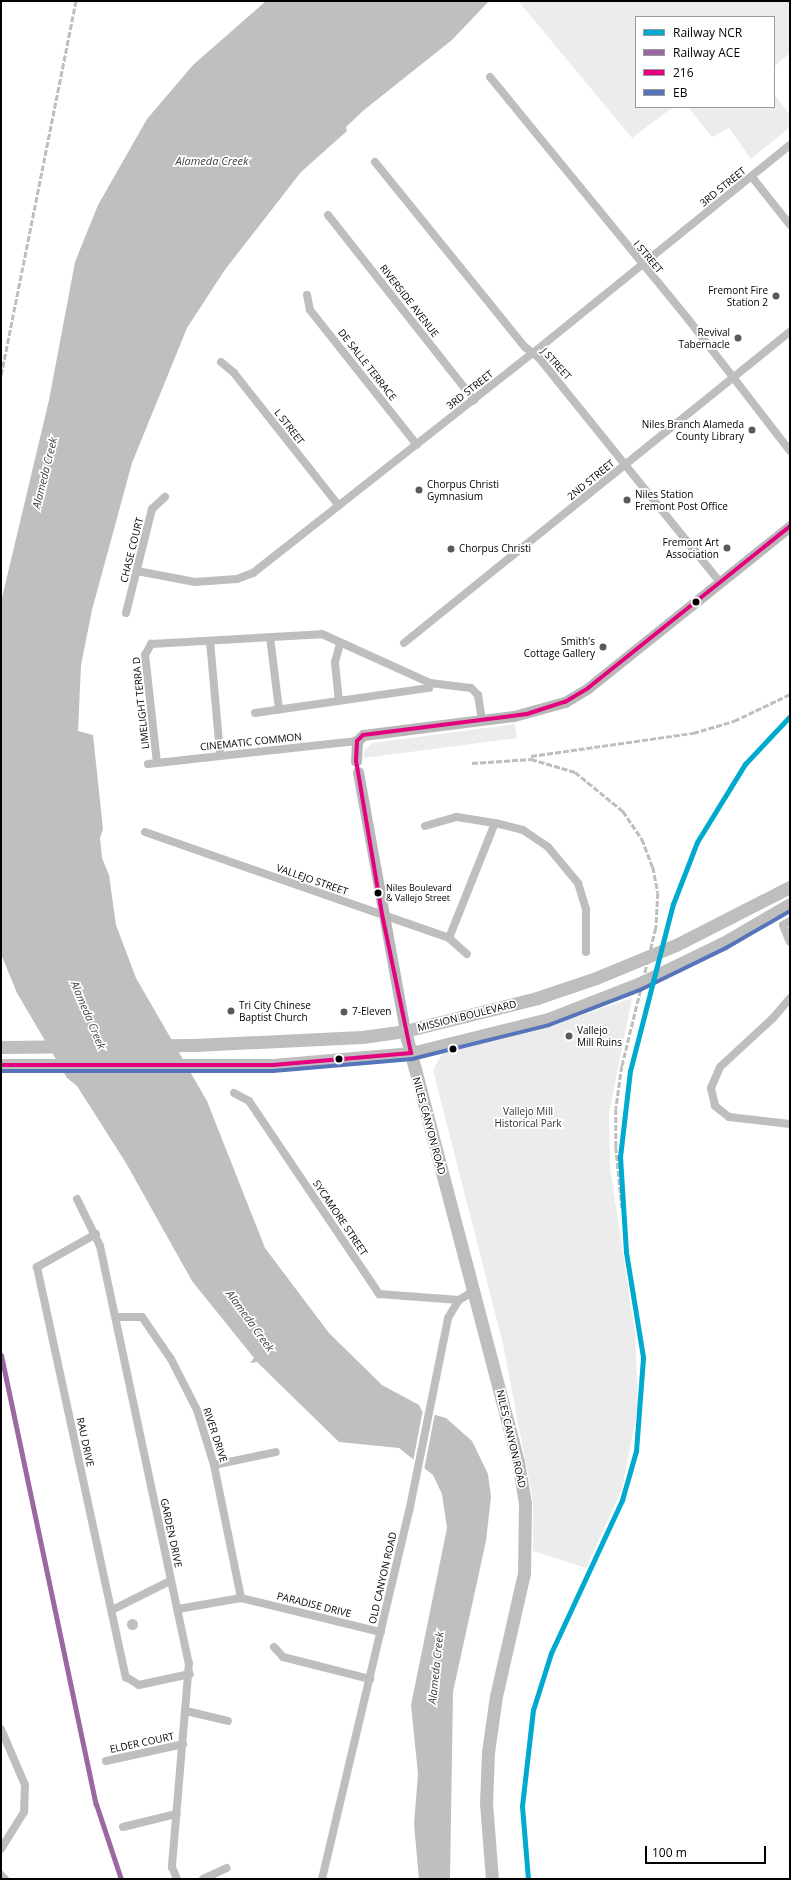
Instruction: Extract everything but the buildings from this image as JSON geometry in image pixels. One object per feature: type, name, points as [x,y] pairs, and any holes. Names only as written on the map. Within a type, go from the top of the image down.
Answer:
[{"type":"main road","points":[[405,1031],[382,914],[357,767],[357,741],[363,735],[539,712],[577,695],[790,526]]},
{"type":"main road","name":"MISSION BOULEVARD","points":[[1,1047],[194,1045],[362,1037],[405,1031],[537,998],[596,978],[676,946],[790,887]]},
{"type":"main road","points":[[1,1065],[207,1066],[307,1063],[411,1053],[548,1019],[638,984],[723,943],[790,904]]},
{"type":"main road","name":"NILES CANYON ROAD","points":[[405,1031],[518,1462],[526,1536],[524,1573],[496,1696],[488,1752],[486,1803],[492,1879]]},
{"type":"street","name":"I STREET","points":[[490,77],[642,266],[734,377],[790,451]]},
{"type":"street","name":"3RD STREET","points":[[137,571],[195,582],[244,577],[474,400],[642,266],[790,145]]},
{"type":"street","name":"J STREET","points":[[375,162],[719,581]]},
{"type":"street","points":[[752,177],[790,225]]},
{"type":"street","name":"RIVERSIDE AVENUE","points":[[328,215],[474,400]]},
{"type":"street","name":"DE SALLE TERRACE","points":[[308,295],[310,310],[417,445]]},
{"type":"street","name":"2ND STREET","points":[[404,643],[790,332]]},
{"type":"street","name":"L STREET","points":[[220,362],[234,374],[338,506]]},
{"type":"street","name":"CHASE COURT","points":[[126,613],[152,509],[165,497]]},
{"type":"street","points":[[220,754],[210,641],[322,634],[430,683],[471,688],[478,695],[482,720]]},
{"type":"street","points":[[270,637],[279,709]]},
{"type":"street","name":"LIMELIGHT TERRA D","points":[[157,763],[145,655],[151,644],[210,641]]},
{"type":"street","points":[[339,700],[335,662],[340,643]]},
{"type":"street","points":[[255,713],[428,688],[430,683]]},
{"type":"street","name":"CINEMATIC COMMON","points":[[148,764],[220,754],[357,741]]},
{"type":"street","points":[[425,826],[457,818],[495,823],[523,830],[565,864],[578,883],[586,910],[586,952]]},
{"type":"street","points":[[449,938],[495,823]]},
{"type":"street","name":"VALLEJO STREET","points":[[145,832],[449,938],[467,954]]},
{"type":"street","points":[[787,923],[790,942]]},
{"type":"street","points":[[790,998],[774,1018],[720,1067],[711,1088],[715,1106],[729,1117],[790,1124]]},
{"type":"street","name":"SYCAMORE STREET","points":[[234,1093],[249,1101],[379,1294],[459,1300]]},
{"type":"street","name":"GARDEN DRIVE","points":[[78,1199],[96,1234],[116,1317],[170,1581],[178,1608],[190,1674],[182,1744],[172,1867],[177,1879]]},
{"type":"street","name":"RAU DRIVE","points":[[96,1234],[37,1267],[126,1677],[131,1687],[190,1674]]},
{"type":"street","name":"OLD CANYON ROAD","points":[[322,1879],[410,1506],[448,1318],[459,1300],[474,1291]]},
{"type":"street","name":"RIVER DRIVE","points":[[116,1317],[142,1317],[171,1359],[197,1410],[214,1465],[242,1598]]},
{"type":"street","points":[[214,1465],[276,1452]]},
{"type":"street","points":[[112,1610],[170,1581]]},
{"type":"street","points":[[178,1608],[242,1598]]},
{"type":"street","name":"PARADISE DRIVE","points":[[242,1598],[381,1632]]},
{"type":"street","points":[[274,1647],[283,1657],[370,1679]]},
{"type":"street","points":[[186,1711],[228,1721]]},
{"type":"street","points":[[1,1729],[26,1785],[24,1812],[1,1849]]},
{"type":"street","name":"ELDER COURT","points":[[106,1761],[182,1744]]},
{"type":"street","points":[[123,1827],[176,1814]]},
{"type":"street","points":[[203,1879],[227,1868]]},
{"type":"street","points":[[1,1875],[5,1879]]},
{"type":"green space","points":[[790,1],[790,53],[775,66],[775,16],[635,16],[635,108],[672,108],[632,138],[519,2]]},
{"type":"green space","points":[[775,95],[790,115],[790,127],[751,159],[729,128],[712,137],[689,108],[775,108]]},
{"type":"green space","points":[[515,724],[517,738],[364,758],[364,751],[372,743]]},
{"type":"green space","name":"Vallejo Mill Historical Park","points":[[632,998],[609,1114],[610,1167],[635,1333],[638,1407],[622,1489],[586,1568],[533,1551],[533,1501],[503,1344],[433,1070],[442,1054],[553,1025]]},
{"type":"water","name":"Alameda Creek","points":[[266,1],[489,1],[452,40],[364,110],[346,127],[347,131],[301,172],[224,271],[187,328],[132,463],[92,610],[81,665],[78,731],[93,735],[103,829],[100,838],[102,858],[109,875],[116,925],[136,978],[207,1101],[265,1248],[329,1333],[382,1385],[419,1405],[422,1411],[446,1418],[472,1441],[488,1474],[491,1497],[486,1541],[453,1692],[450,1879],[419,1879],[414,1824],[418,1774],[411,1705],[447,1528],[442,1494],[433,1475],[399,1448],[339,1442],[257,1362],[250,1363],[254,1358],[192,1281],[126,1163],[77,1086],[67,1078],[17,993],[1,954],[1,602],[49,400],[75,262],[98,205],[147,119],[193,65]]},
{"type":"water","points":[[132,1618],[136,1620],[138,1624],[136,1628],[132,1630],[128,1628],[126,1624],[128,1620]]},
{"type":"pier","points":[[423,1409],[435,1413],[424,1470],[413,1462]]},
{"type":"railway","points":[[1,375],[76,1]]},
{"type":"railway","points":[[531,756],[693,733],[734,721],[790,694]]},
{"type":"railway","points":[[472,763],[531,759],[575,772],[623,811],[642,839],[653,867],[658,893],[656,928],[622,1066],[616,1109],[616,1147],[622,1208]]},
{"type":"rail line","name":"NCR","points":[[528,1879],[522,1806],[533,1710],[551,1653],[622,1500],[636,1451],[643,1357],[626,1252],[620,1157],[630,1071],[673,904],[697,842],[745,764],[790,716]]},
{"type":"rail line","name":"ACE","points":[[1,1355],[96,1804],[121,1879]]},
{"type":"transit line","name":"216","points":[[1,1065],[273,1065],[411,1053],[382,914],[356,761],[357,741],[363,735],[527,714],[565,702],[588,688],[790,526]]},
{"type":"transit line","name":"EB","points":[[1,1071],[273,1071],[412,1059],[549,1025],[640,990],[726,948],[790,911]]},
{"type":"place","name":"Fremont Fire Station 2","points":[[776,296]]},
{"type":"place","name":"Revival Tabernacle","points":[[738,338]]},
{"type":"place","name":"Niles Branch Alameda County Library","points":[[752,430]]},
{"type":"place","name":"Chorpus Christi Gymnasium","points":[[419,490]]},
{"type":"place","name":"Niles Station Fremont Post Office","points":[[627,500]]},
{"type":"place","name":"Fremont Art Association","points":[[727,548]]},
{"type":"place","name":"Chorpus Christi","points":[[451,549]]},
{"type":"place","name":"Smith's Cottage Gallery","points":[[603,647]]},
{"type":"place","name":"Niles Boulevard & Vallejo Street","points":[[378,893]]},
{"type":"place","name":"Tri City Chinese Baptist Church","points":[[231,1011]]},
{"type":"place","name":"7-Eleven","points":[[344,1012]]},
{"type":"place","name":"Vallejo Mill Ruins","points":[[569,1036]]}]
